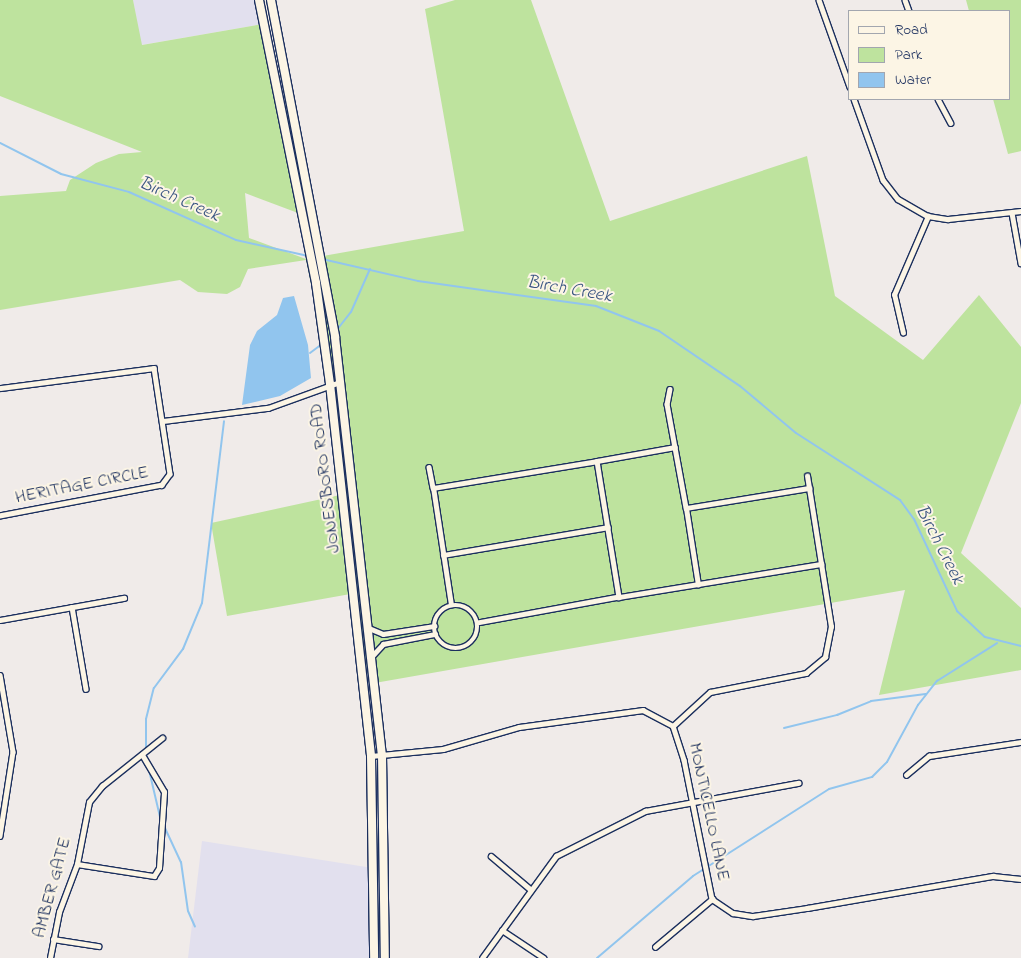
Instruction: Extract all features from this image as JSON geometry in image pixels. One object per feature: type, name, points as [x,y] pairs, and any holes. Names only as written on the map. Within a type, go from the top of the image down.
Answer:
[{"type":"main road","name":"JONESBORO ROAD","points":[[258,0],[316,283],[330,384],[371,756],[374,958]]},
{"type":"main road","name":"JONESBORO ROAD","points":[[270,0],[326,273],[340,382],[382,755],[385,958]]},
{"type":"street","points":[[818,0],[848,82]]},
{"type":"street","points":[[854,100],[889,191],[928,216],[968,220],[1021,211]]},
{"type":"street","points":[[939,100],[951,123]]},
{"type":"street","points":[[1012,213],[1021,263]]},
{"type":"street","points":[[903,333],[894,296],[928,216]]},
{"type":"street","name":"HERITAGE CIRCLE","points":[[0,388],[150,367],[157,372],[170,474],[167,482],[0,516]]},
{"type":"street","points":[[163,421],[268,408],[330,384],[340,382]]},
{"type":"street","points":[[670,389],[668,404],[698,585]]},
{"type":"street","points":[[433,488],[675,447]]},
{"type":"street","points":[[597,461],[618,597]]},
{"type":"street","points":[[429,467],[451,605]]},
{"type":"street","points":[[673,726],[710,692],[806,673],[825,658],[831,627],[806,476]]},
{"type":"street","points":[[686,508],[808,488]]},
{"type":"street","points":[[443,555],[608,527]]},
{"type":"street","points":[[478,623],[618,597],[821,564]]},
{"type":"street","points":[[0,620],[124,598]]},
{"type":"street","points":[[451,605],[466,606],[478,623],[476,637],[465,647],[451,648],[435,634],[434,626],[438,615],[451,605]]},
{"type":"street","points":[[72,607],[86,689]]},
{"type":"street","points":[[369,628],[383,634],[434,626]]},
{"type":"street","points":[[372,656],[383,644],[435,634]]},
{"type":"street","points":[[0,675],[13,752],[0,836]]},
{"type":"street","name":"MONTICELLO LANE","points":[[371,756],[443,749],[483,734],[630,709],[643,710],[673,726],[692,803],[712,899],[733,913],[754,916],[993,876],[1021,879]]},
{"type":"street","name":"AMBER GATE","points":[[50,958],[53,939],[78,864],[90,802],[102,786],[162,738]]},
{"type":"street","points":[[906,776],[929,756],[1021,742]]},
{"type":"street","points":[[78,864],[154,876],[156,872],[164,792],[142,755]]},
{"type":"street","points":[[482,958],[529,888],[556,856],[626,818],[692,803],[798,783]]},
{"type":"street","points":[[491,856],[529,888]]},
{"type":"street","points":[[655,947],[712,899]]},
{"type":"street","points":[[502,930],[544,958]]},
{"type":"street","points":[[53,939],[98,946]]},
{"type":"shaded area","points":[[133,0],[259,0],[263,24],[141,45]]},
{"type":"shaded area","points":[[202,841],[379,869],[376,958],[188,958]]},
{"type":"green space","points":[[0,0],[133,0],[142,45],[263,24],[298,213],[245,193],[249,238],[306,259],[464,231],[425,9],[455,0],[531,0],[610,221],[807,156],[835,296],[923,360],[979,295],[1021,347],[1021,403],[961,553],[1021,608],[1021,670],[879,695],[905,590],[369,684],[356,593],[227,616],[211,523],[354,492],[306,260],[248,269],[240,287],[227,294],[198,292],[180,280],[0,310],[0,196],[66,191],[70,180],[96,163],[119,154],[142,152],[0,96]]},
{"type":"green space","points":[[966,0],[1021,0],[1021,151],[1008,154],[993,100],[1011,100],[1011,10],[969,10]]},
{"type":"water","points":[[294,296],[308,345],[311,378],[280,396],[242,405],[250,345],[257,331],[277,315],[283,298]]},
{"type":"waterway","name":"Birch Creek","points":[[0,143],[61,174],[129,192],[236,240],[308,256]]},
{"type":"waterway","name":"Birch Creek","points":[[322,259],[418,281],[596,306],[659,331],[740,386],[796,433],[900,500],[914,519],[957,611],[985,637],[1021,646]]},
{"type":"waterway","points":[[336,331],[351,312],[370,269]]},
{"type":"waterway","points":[[310,353],[322,344]]},
{"type":"waterway","points":[[146,748],[146,719],[154,688],[183,649],[202,603],[224,421]]},
{"type":"waterway","points":[[597,958],[693,876],[829,789],[872,777],[887,762],[918,705],[937,681],[997,643]]},
{"type":"waterway","points":[[784,728],[837,715],[871,701],[926,694]]},
{"type":"waterway","points":[[149,770],[160,817]]},
{"type":"waterway","points":[[164,826],[181,862],[188,911],[195,927]]}]
